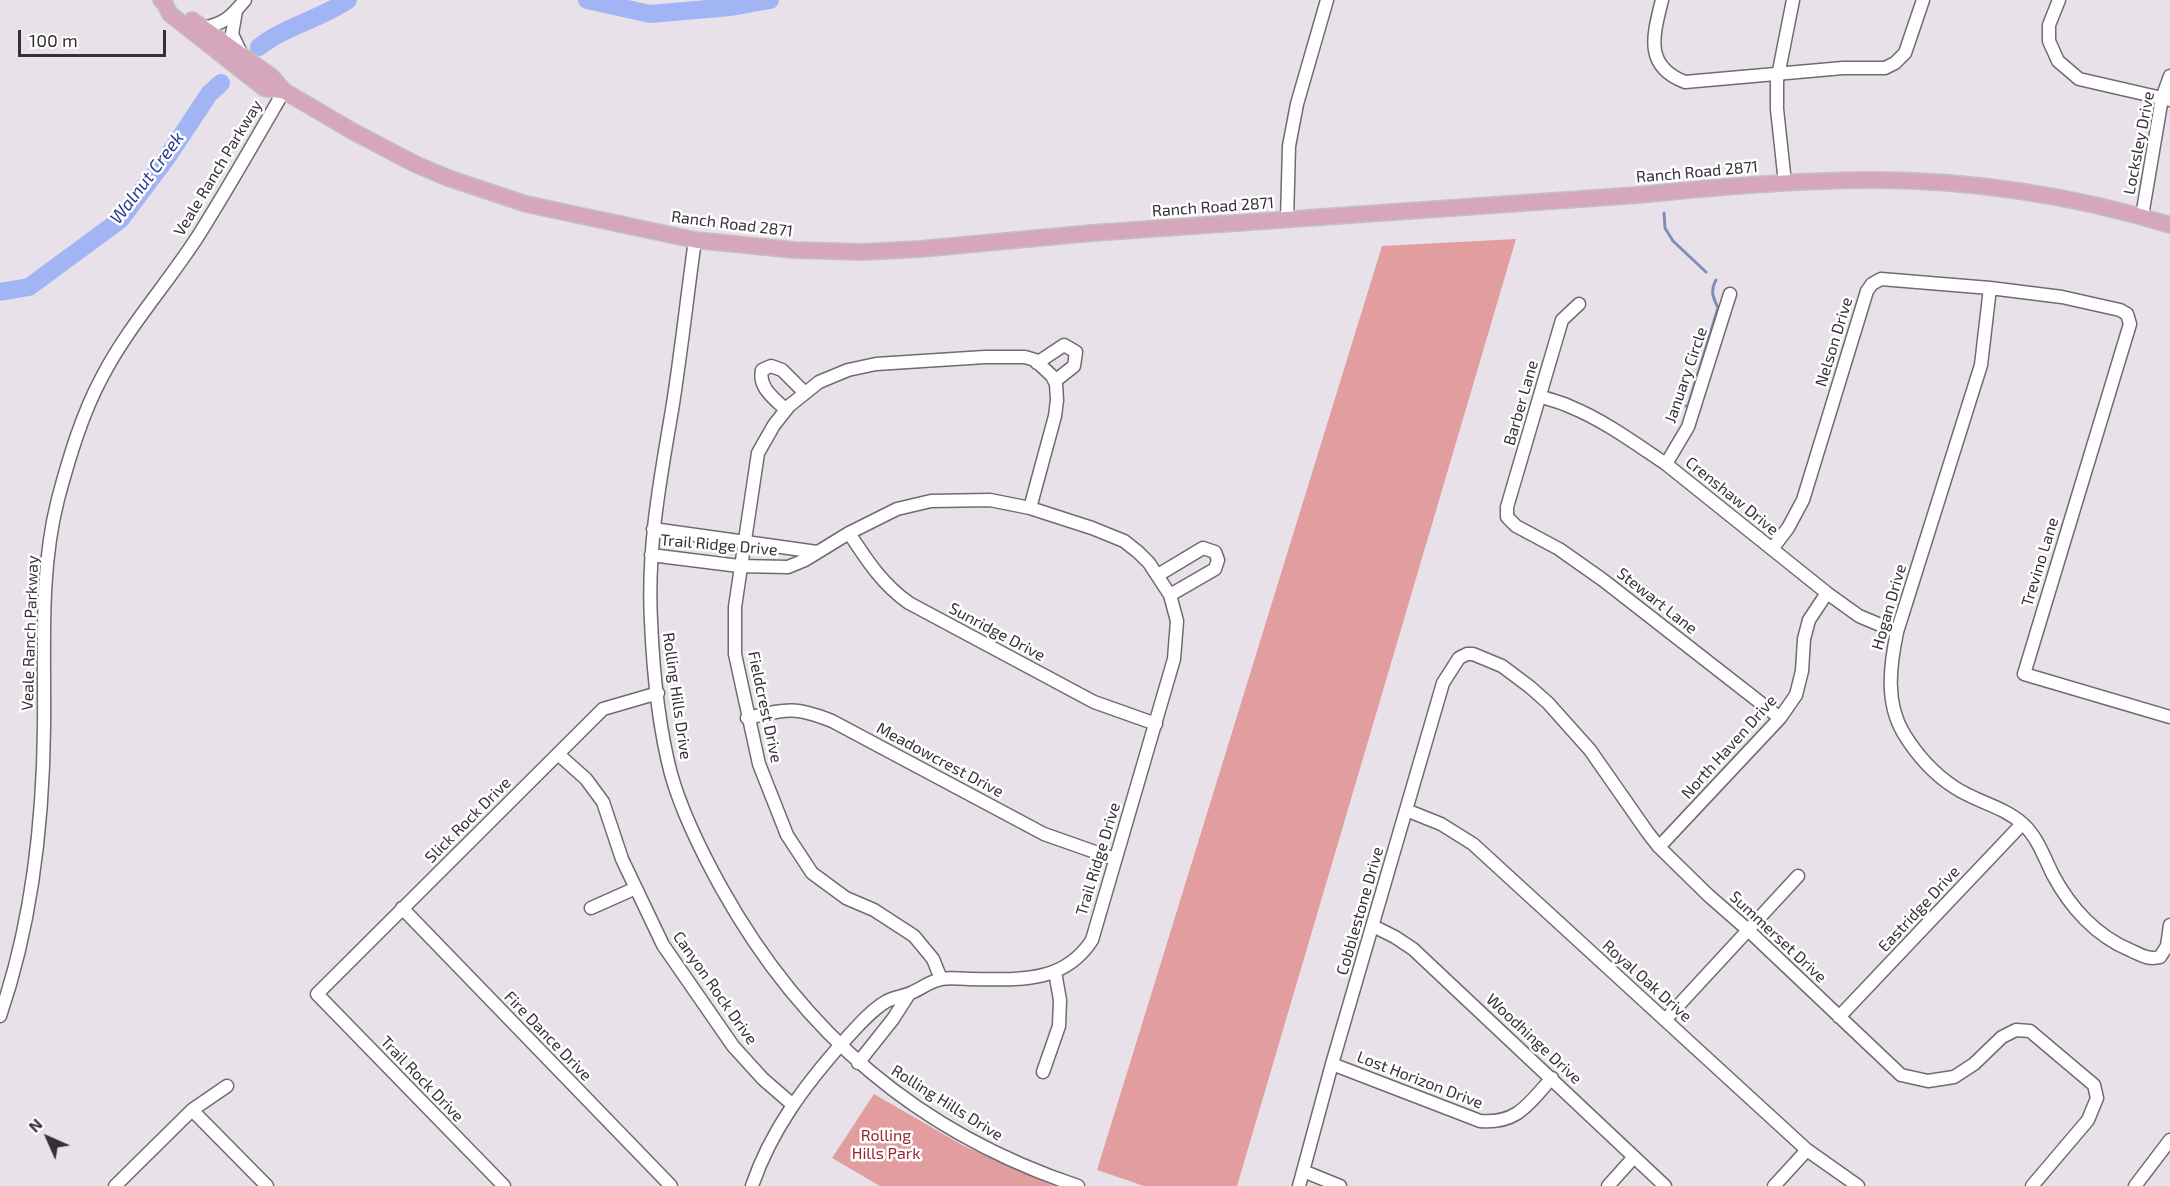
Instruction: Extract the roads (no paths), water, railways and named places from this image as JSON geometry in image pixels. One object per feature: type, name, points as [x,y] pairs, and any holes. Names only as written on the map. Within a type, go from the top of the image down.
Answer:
[{"type":"main road","name":"Ranch Road 2871","points":[[163,2],[175,6],[202,28],[271,76],[284,92]]},
{"type":"main road","name":"Ranch Road 2871","points":[[163,2],[170,14],[264,88],[284,92],[415,164],[475,188],[526,204],[695,240],[794,250],[862,252],[1785,183],[1875,180],[1996,188],[2142,216],[2170,225]]},
{"type":"street","points":[[202,28],[217,25],[236,11],[244,0]]},
{"type":"street","points":[[1287,220],[1290,146],[1295,115],[1327,0]]},
{"type":"street","points":[[1662,0],[1655,44],[1660,65],[1670,76],[1685,82],[1843,68],[1885,68],[1895,63],[1905,53],[1923,0]]},
{"type":"street","points":[[1785,183],[1777,109],[1778,74],[1793,0]]},
{"type":"street","points":[[2059,0],[2049,25],[2049,40],[2058,61],[2079,79],[2166,99]]},
{"type":"street","points":[[236,11],[232,34],[243,56]]},
{"type":"street","name":"Locksley Drive","points":[[2142,216],[2170,76]]},
{"type":"street","name":"Veale Ranch Parkway","points":[[0,1016],[24,936],[39,835],[48,554],[58,500],[79,433],[102,377],[131,330],[199,234],[284,92]]},
{"type":"street","name":"Rolling Hills Drive","points":[[695,240],[653,529],[650,620],[658,693],[671,774],[692,828],[717,880],[746,930],[775,972],[807,1011],[858,1063],[910,1103],[996,1154],[1078,1186]]},
{"type":"street","name":"Nelson Drive","points":[[1772,549],[1788,528],[1803,500],[1867,291],[1872,284],[1881,279],[1990,288],[2062,297],[2120,310],[2127,314]]},
{"type":"street","name":"Hogan Drive","points":[[1990,288],[1981,365],[1897,632],[1890,664],[1892,698],[1903,732],[1926,763],[1955,788],[1998,806],[2022,824],[2037,840],[2054,876],[2073,906],[2098,932],[2121,946],[2150,959],[2160,957],[2167,946],[2170,925]]},
{"type":"street","name":"January Circle","points":[[1666,464],[1688,427],[1730,294]]},
{"type":"street","name":"Barber Lane","points":[[1508,518],[1507,507],[1562,320],[1579,304]]},
{"type":"street","name":"Trevino Lane","points":[[2127,314],[2130,324],[2024,674],[2170,717]]},
{"type":"street","points":[[1030,508],[1055,416],[1057,400],[1055,381],[1037,363],[1064,345],[1076,352],[1074,366],[1055,381]]},
{"type":"street","name":"Fieldcrest Drive","points":[[941,979],[933,959],[914,936],[874,910],[846,898],[812,873],[787,835],[759,764],[747,718],[735,654],[735,607],[743,540],[758,453],[774,425],[786,410],[819,382],[848,370],[876,364],[1014,356],[1025,357],[1037,363]]},
{"type":"street","points":[[786,410],[762,386],[760,379],[762,370],[771,366],[782,370],[805,393]]},
{"type":"street","name":"Crenshaw Drive","points":[[1540,396],[1570,406],[1605,424],[1666,464],[1827,593],[1859,616],[1897,632]]},
{"type":"street","name":"Trail Ridge Drive","points":[[651,555],[740,566],[788,567],[897,509],[931,501],[990,500],[1030,508],[1124,541],[1149,563],[1158,575],[1170,595],[1177,621],[1174,659],[1092,940],[1077,958],[1055,972],[1032,978],[1016,979],[941,979],[909,994],[887,1001],[859,1025],[813,1076],[778,1127],[752,1186]]},
{"type":"street","name":"Stewart Lane","points":[[1508,518],[1516,526],[1559,549],[1604,580],[1780,718]]},
{"type":"street","name":"Trail Ridge Drive","points":[[653,529],[817,552]]},
{"type":"street","name":"Sunridge Drive","points":[[849,533],[870,566],[891,591],[909,603],[1094,702],[1156,724]]},
{"type":"street","points":[[1158,575],[1203,548],[1215,552],[1218,560],[1215,569],[1170,595]]},
{"type":"street","name":"North Haven Drive","points":[[1659,847],[1780,718],[1797,695],[1802,671],[1804,639],[1809,620],[1827,593]]},
{"type":"street","name":"Cobblestone Drive","points":[[1299,1186],[1332,1064],[1443,683],[1459,658],[1467,654]]},
{"type":"street","name":"Summerset Drive","points":[[1467,654],[1482,656],[1502,666],[1548,703],[1590,750],[1659,847],[1901,1075],[1928,1081],[1954,1077],[1974,1064],[2002,1036],[2016,1030],[2030,1031],[2094,1085],[2097,1098],[2088,1120],[2037,1184]]},
{"type":"street","name":"Slick Rock Drive","points":[[317,994],[603,709],[658,693]]},
{"type":"street","name":"Meadowcrest Drive","points":[[747,718],[787,709],[806,711],[832,721],[1044,834],[1115,859]]},
{"type":"street","name":"Canyon Rock Drive","points":[[558,754],[586,779],[603,802],[622,859],[663,945],[733,1046],[764,1080],[793,1105]]},
{"type":"street","name":"Royal Oak Drive","points":[[1406,810],[1441,824],[1473,844],[1807,1150],[1858,1186]]},
{"type":"street","name":"Eastridge Drive","points":[[1839,1017],[2022,824]]},
{"type":"street","points":[[1665,1020],[1798,876]]},
{"type":"street","points":[[591,908],[636,888]]},
{"type":"street","name":"Fire Dance Drive","points":[[402,908],[671,1186]]},
{"type":"street","name":"Woodhinge Drive","points":[[1373,927],[1395,937],[1413,950],[1665,1186]]},
{"type":"street","points":[[1043,1072],[1059,1026],[1060,1000],[1055,972]]},
{"type":"street","name":"Trail Rock Drive","points":[[317,994],[504,1186]]},
{"type":"street","points":[[858,1063],[893,1019],[909,994]]},
{"type":"street","name":"Lost Horizon Drive","points":[[1332,1064],[1480,1121],[1495,1122],[1513,1117],[1552,1078]]},
{"type":"street","points":[[115,1186],[192,1110],[227,1086]]},
{"type":"street","points":[[192,1110],[267,1186]]},
{"type":"street","points":[[2135,1186],[2170,1140]]},
{"type":"street","points":[[1774,1186],[1807,1150]]},
{"type":"street","points":[[1608,1186],[1634,1157]]},
{"type":"street","points":[[1304,1171],[1340,1186]]},
{"type":"waterway","name":"Walnut Creek","points":[[259,47],[280,33],[348,0]]},
{"type":"waterway","name":"Walnut Creek","points":[[587,0],[650,14],[731,7],[770,0]]},
{"type":"waterway","name":"Walnut Creek","points":[[0,292],[29,287],[120,220],[168,156],[209,94],[221,83]]},
{"type":"waterway","points":[[1664,213],[1665,228],[1673,241],[1706,272]]},
{"type":"waterway","points":[[1686,406],[1688,406],[1718,308],[1713,294],[1716,280]]},
{"type":"park label","name":"Rolling Hills Park","points":[[886,1145]]}]
